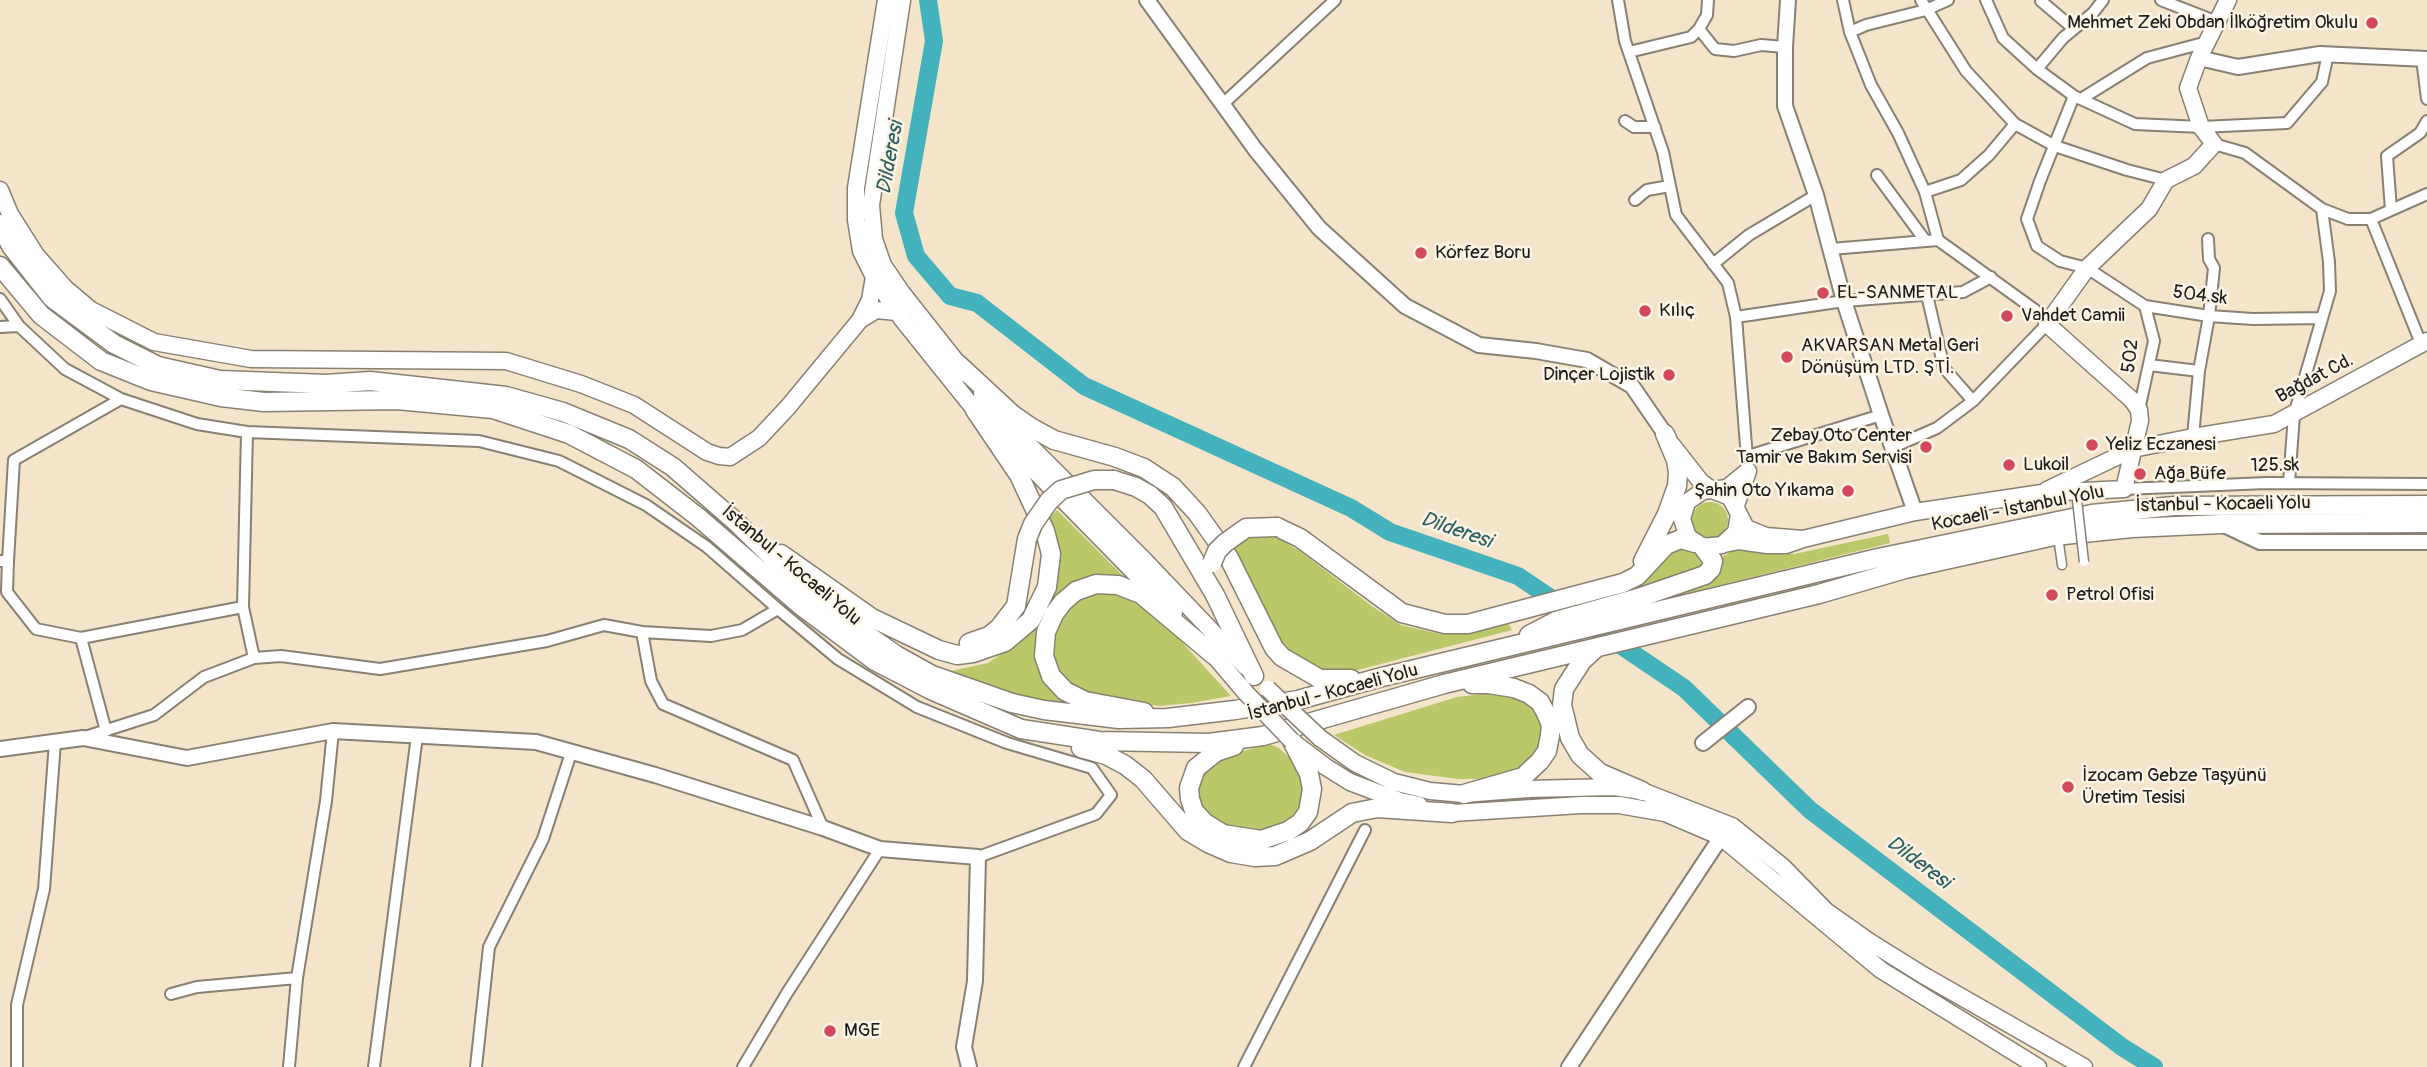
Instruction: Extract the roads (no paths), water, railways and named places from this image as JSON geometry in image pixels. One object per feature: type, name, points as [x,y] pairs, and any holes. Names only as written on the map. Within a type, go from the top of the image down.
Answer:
[{"type":"highway","points":[[0,224],[11,246],[52,298],[114,344],[158,366],[220,380],[326,384],[370,381],[506,396],[563,412],[629,439],[673,467],[814,597],[895,656],[932,675],[985,695],[1044,710],[1119,719],[1168,718],[1298,700],[1506,646],[1555,629],[1620,612],[1705,575],[1712,569],[1713,561],[1699,545],[1681,539],[1659,551],[1637,576],[1623,583],[1468,624],[1446,624],[1402,613],[1300,538],[1277,527],[1246,528],[1217,551],[1212,563],[1211,580],[1215,594]]},
{"type":"highway","name":"İstanbul - Kocaeli Yolu","points":[[0,266],[41,315],[101,361],[151,381],[221,397],[264,402],[397,400],[493,409],[569,434],[636,469],[698,517],[800,606],[875,661],[931,690],[1021,729],[1099,741],[1209,743],[1263,736],[1444,684],[1819,594],[1905,569],[2058,536],[2132,528],[2221,524],[2427,523]]},
{"type":"highway","points":[[958,365],[1012,414],[1032,428],[1054,440],[1144,468],[1173,487],[1197,513],[1229,558],[1274,648],[1282,657],[1320,679],[1382,677]]},
{"type":"highway","points":[[736,523],[872,618],[939,650],[957,655],[973,653],[1005,642],[1031,620],[1047,587],[1051,554],[1045,531],[1019,475],[975,410]]},
{"type":"highway","points":[[1596,589],[1632,572],[1643,562],[1667,514],[1678,486],[1678,472],[1665,434]]},
{"type":"highway","points":[[888,627],[949,644],[966,644],[989,636],[1016,606],[1027,539],[1033,524],[1049,501],[1061,490],[1094,480],[1114,481],[1136,487],[1163,507],[1215,594],[1255,676]]},
{"type":"highway","name":"Kocaeli - İstanbul Yolu","points":[[1620,612],[1878,558],[2087,502],[2174,506],[2427,505]]},
{"type":"highway","points":[[1168,718],[1085,701],[1065,691],[1051,676],[1044,656],[1046,632],[1054,614],[1063,602],[1076,592],[1096,584],[1118,585],[1141,594],[1214,656]]},
{"type":"highway","points":[[1595,649],[1582,661],[1564,689],[1562,705],[1570,738],[1580,755],[1600,773],[1642,791]]},
{"type":"highway","points":[[1444,684],[1489,684],[1514,688],[1539,702],[1551,725],[1547,751],[1523,777],[1464,794]]},
{"type":"highway","points":[[1021,729],[1058,743],[1106,755],[1125,765],[1143,779],[1188,831],[1231,853],[1255,857],[1275,856],[1310,841],[1352,813],[1377,808],[1452,813]]},
{"type":"highway","points":[[1263,736],[1216,752],[1196,768],[1191,779],[1190,799],[1194,811],[1205,823],[1223,834],[1261,840],[1275,837],[1300,823],[1308,812],[1312,789],[1309,774],[1292,741]]},
{"type":"main road","points":[[886,0],[856,188],[856,220],[861,251],[874,277],[897,312],[975,410],[1214,656],[1292,741],[1350,782],[1401,801],[1452,813],[1619,805],[1665,813],[1727,832],[1881,970],[2038,1067]]},
{"type":"main road","points":[[902,0],[871,205],[874,239],[883,265],[1000,417],[1146,562],[1255,676],[1320,738],[1354,763],[1394,782],[1430,791],[1464,794],[1593,787],[1642,791],[1727,832],[1783,867],[1826,911],[1870,942],[2084,1067]]},
{"type":"main road","points":[[1748,463],[1727,488],[1694,495],[1683,510],[1683,528],[1699,545],[1722,545],[1739,541],[1786,545],[1915,512],[2042,493],[2087,502],[2124,489],[2140,421],[2139,410],[2133,400],[2047,324],[2087,268],[2149,209],[2166,180],[2194,166],[2214,144],[2201,127],[2188,88],[2199,58],[2228,0]]},
{"type":"main road","points":[[0,190],[10,214],[36,255],[65,288],[91,310],[155,342],[251,359],[506,361],[571,381],[634,405],[707,452],[730,457],[759,438],[860,320],[870,300],[874,277]]},
{"type":"main road","points":[[860,320],[876,310],[897,312]]},
{"type":"main road","name":"Bağdat Cd.","points":[[2042,493],[2133,449],[2274,424],[2425,344]]},
{"type":"main road","points":[[429,361],[431,388]]},
{"type":"main road","points":[[1665,434],[1701,482],[1730,497],[1746,528],[1766,536],[1803,539]]},
{"type":"main road","points":[[1722,545],[1735,532],[1737,509],[1748,463]]},
{"type":"street","points":[[1147,0],[1255,149],[1319,228],[1405,306],[1479,345],[1587,360],[1632,386],[1665,434]]},
{"type":"street","points":[[1223,104],[1335,0]]},
{"type":"street","points":[[1618,0],[1629,52],[1663,152],[1676,215],[1728,283],[1736,317],[1748,463],[1881,415]]},
{"type":"street","points":[[1629,52],[1691,37],[1707,15],[1708,0]]},
{"type":"street","points":[[1788,0],[1785,47],[1786,106],[1816,195],[1844,301],[1891,448],[1915,512]]},
{"type":"street","points":[[1843,0],[1850,32],[1871,85],[1898,133],[1925,192],[1938,240]]},
{"type":"street","points":[[1850,32],[1923,5],[1948,0]]},
{"type":"street","points":[[1986,0],[2003,38],[2036,69],[2078,97],[2135,124],[2201,127],[2287,123],[2322,82],[2328,54]]},
{"type":"street","points":[[2036,69],[2103,0]]},
{"type":"street","points":[[2161,0],[2217,22]]},
{"type":"street","points":[[2040,1],[2074,29]]},
{"type":"street","points":[[1923,5],[1966,71],[2015,124],[2055,146],[2166,180]]},
{"type":"street","points":[[1699,29],[1715,49],[1734,51],[1762,45],[1785,47]]},
{"type":"street","points":[[2078,97],[2147,58],[2207,42]]},
{"type":"street","points":[[2199,58],[2238,67],[2328,54],[2425,59],[2427,99]]},
{"type":"street","name":"504.sk","points":[[2078,97],[2040,181],[2027,219],[2037,246],[2060,261],[2087,268],[2145,306],[2209,316],[2253,319],[2321,318]]},
{"type":"street","points":[[1625,121],[1634,127],[1655,127]]},
{"type":"street","points":[[2391,210],[2387,156],[2420,133],[2427,121]]},
{"type":"street","points":[[1925,192],[1961,180],[1989,155],[2015,124]]},
{"type":"street","points":[[2214,144],[2245,153],[2322,209],[2347,219],[2371,219],[2427,194]]},
{"type":"street","points":[[1877,175],[1924,240]]},
{"type":"street","points":[[1635,200],[1647,190],[1670,186]]},
{"type":"street","points":[[1713,264],[1749,235],[1816,195]]},
{"type":"street","points":[[2289,483],[2294,415],[2330,291],[2322,209]]},
{"type":"street","points":[[2371,219],[2425,344]]},
{"type":"street","points":[[2193,437],[2199,371],[2214,268],[2209,259],[2208,239]]},
{"type":"street","points":[[1830,249],[1938,240],[2035,310],[2047,324],[1973,401],[1937,428],[1891,448]]},
{"type":"street","points":[[1736,317],[1844,301],[1963,292],[1991,277]]},
{"type":"street","points":[[1927,295],[1944,368],[1973,401]]},
{"type":"street","points":[[0,299],[19,326],[65,369],[121,399],[197,424],[247,432],[479,441],[558,461],[646,505],[707,547],[838,659],[917,707],[1007,743],[1092,768],[1111,795],[1096,814],[978,857],[880,849],[823,828],[655,775],[537,743],[334,731],[187,758],[83,738]]},
{"type":"street","name":"502","points":[[2139,410],[2154,341],[2145,306]]},
{"type":"street","points":[[0,327],[19,326]]},
{"type":"street","points":[[2149,365],[2199,371]]},
{"type":"street","points":[[121,399],[14,460],[4,561],[7,592],[36,629],[80,638],[243,607]]},
{"type":"street","points":[[247,432],[243,607],[254,658]]},
{"type":"street","name":"125.sk","points":[[2124,489],[2289,483],[2427,484]]},
{"type":"street","points":[[2084,562],[2087,502]]},
{"type":"street","points":[[2221,524],[2260,542],[2427,542]]},
{"type":"street","points":[[2058,536],[2062,565]]},
{"type":"street","points":[[0,749],[83,738],[154,715],[204,677],[254,658],[281,656],[380,669],[547,641],[604,625],[642,632],[711,636],[742,630],[778,610]]},
{"type":"street","points":[[642,632],[651,681],[663,704],[793,760],[823,828]]},
{"type":"street","points":[[80,638],[106,731]]},
{"type":"street","points":[[1703,743],[1748,707]]},
{"type":"street","points":[[289,1067],[297,978],[326,801],[334,731]]},
{"type":"street","points":[[374,1067],[416,736]]},
{"type":"street","points":[[17,1067],[17,1005],[44,889],[55,742]]},
{"type":"street","points":[[476,1067],[489,947],[543,839],[571,753]]},
{"type":"street","points":[[1244,1067],[1365,830]]},
{"type":"street","points":[[1569,1067],[1727,832]]},
{"type":"street","points":[[743,1067],[787,993],[880,849]]},
{"type":"street","points":[[969,1067],[964,1047],[975,981],[978,857]]},
{"type":"street","points":[[171,994],[197,987],[297,978]]},
{"type":"waterway","name":"Dilderesi","points":[[928,0],[934,41],[904,213],[916,256],[950,296],[977,303],[1084,386],[1351,508],[1390,532],[1518,576],[1684,688],[1810,810],[2122,1047],[2154,1067]]},
{"type":"place","name":"Mehmet Zeki Obdan İlköğretim Okulu","points":[[2372,23]]},
{"type":"place","name":"Körfez Boru","points":[[1421,253]]},
{"type":"place","name":"EL-SANMETAL","points":[[1823,293]]},
{"type":"place","name":"Kılıç","points":[[1645,311]]},
{"type":"place","name":"Vahdet Camii","points":[[2007,316]]},
{"type":"place","name":"AKVARSAN Metal Geri Dönüşüm LTD. ŞTİ.","points":[[1787,357]]},
{"type":"place","name":"Dinçer Lojistik","points":[[1669,375]]},
{"type":"place","name":"Yeliz Eczanesi","points":[[2092,445]]},
{"type":"place","name":"Zebay Oto Center Tamir ve Bakım Servisi","points":[[1926,447]]},
{"type":"place","name":"Lukoil","points":[[2009,465]]},
{"type":"place","name":"Ağa Büfe","points":[[2140,474]]},
{"type":"place","name":"Şahin Oto Yıkama","points":[[1848,491]]},
{"type":"place","name":"Petrol Ofisi","points":[[2052,595]]},
{"type":"place","name":"İzocam Gebze Taşyünü Üretim Tesisi","points":[[2068,787]]},
{"type":"place","name":"MGE","points":[[830,1031]]}]
